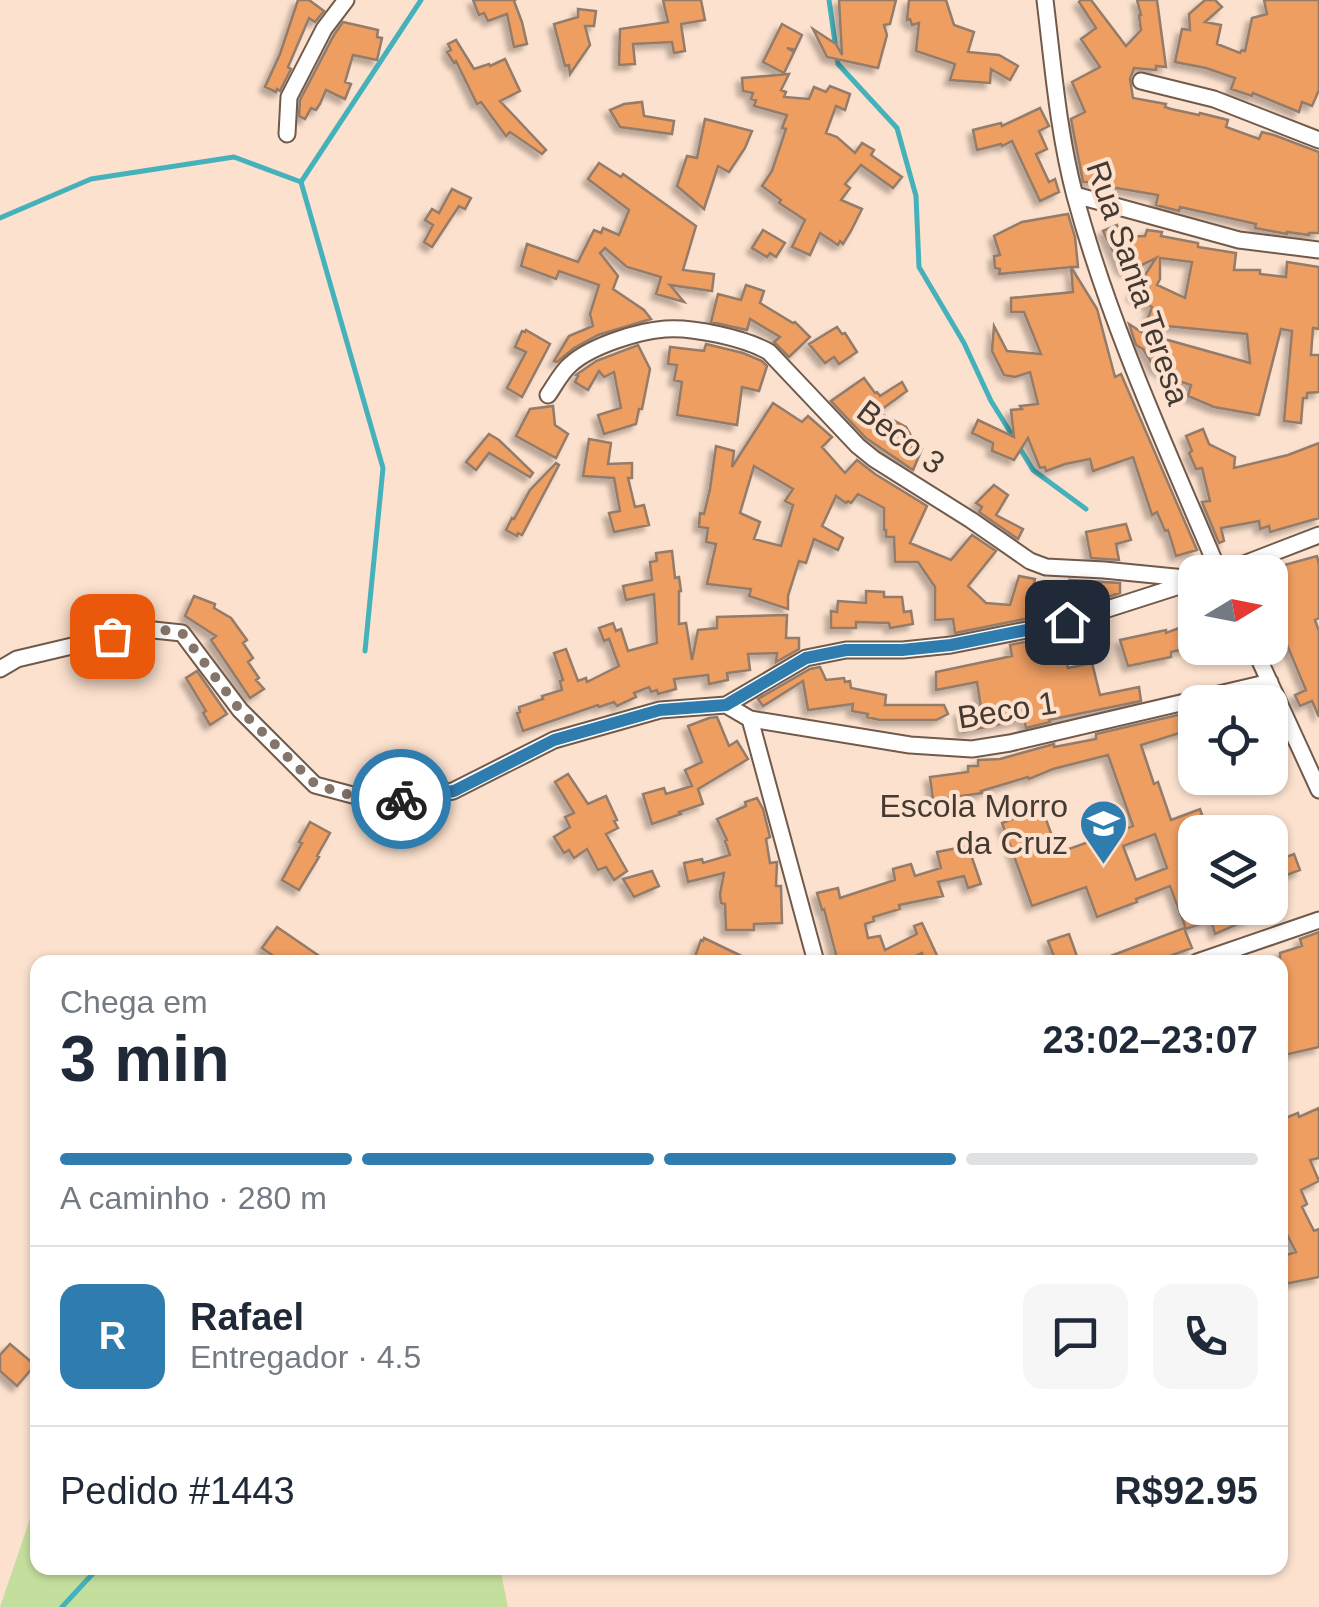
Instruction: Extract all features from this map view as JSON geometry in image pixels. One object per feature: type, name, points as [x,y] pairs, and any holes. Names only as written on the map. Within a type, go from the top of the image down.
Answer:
[{"type":"street","points":[[287,134],[289,97],[324,29],[346,0]]},
{"type":"street","name":"Rua Santa Teresa","points":[[1046,0],[1062,138],[1074,195],[1130,363],[1214,555]]},
{"type":"street","points":[[1141,81],[1214,99],[1319,140]]},
{"type":"street","points":[[1074,195],[1239,240],[1319,250]]},
{"type":"street","name":"Beco 3","points":[[548,395],[569,365],[590,351],[633,335],[665,329],[695,331],[755,344],[770,352],[874,459],[1030,561],[1046,567],[1178,578]]},
{"type":"street","points":[[1266,555],[1319,535]]},
{"type":"street","points":[[0,669],[17,659],[144,629],[182,633],[240,710],[316,785],[360,798],[397,800],[454,791],[554,740],[660,710],[726,705],[806,658],[846,650],[902,650],[970,642],[1067,622],[1178,586]]},
{"type":"street","points":[[1262,665],[1319,790]]},
{"type":"street","name":"Beco 1","points":[[750,719],[910,745],[972,749],[1270,682]]},
{"type":"street","points":[[726,705],[750,719],[814,955]]},
{"type":"street","points":[[1217,955],[1319,920]]},
{"type":"green space","points":[[30,1519],[30,1575],[501,1575],[508,1607],[0,1607]]},
{"type":"building","points":[[298,0],[309,0],[324,11],[315,22],[309,18],[288,67],[291,69],[276,92],[265,87]]},
{"type":"building","points":[[473,0],[516,0],[527,44],[514,47],[507,14],[488,21],[484,13],[479,15]]},
{"type":"building","points":[[663,0],[701,0],[705,20],[681,24],[685,51],[674,53],[672,42],[633,44],[635,64],[619,65],[620,29],[668,22]]},
{"type":"building","points":[[839,0],[896,0],[890,24],[884,25],[887,35],[878,68],[827,57],[813,29],[836,44],[842,55]]},
{"type":"building","points":[[909,0],[946,0],[954,25],[974,32],[968,52],[999,55],[1018,66],[1010,80],[991,69],[990,83],[950,80],[955,64],[916,51],[919,23],[912,25],[907,20]]},
{"type":"building","points":[[1081,0],[1091,0],[1126,46],[1141,30],[1137,0],[1157,0],[1166,67],[1134,68],[1130,79],[1133,98],[1228,120],[1226,127],[1259,139],[1262,132],[1319,152],[1319,233],[1287,234],[1255,228],[1256,224],[1156,205],[1158,195],[1110,187],[1110,182],[1083,182],[1071,119],[1085,112],[1072,82],[1100,67],[1081,39],[1096,28]]},
{"type":"building","points":[[1205,0],[1215,0],[1222,7],[1205,22],[1221,25],[1217,44],[1240,53],[1245,51],[1252,18],[1267,14],[1264,0],[1319,0],[1319,90],[1312,106],[1302,102],[1299,112],[1253,93],[1252,96],[1231,89],[1235,78],[1175,62],[1182,29],[1190,30],[1189,14]]},
{"type":"building","points":[[578,9],[596,11],[594,26],[585,26],[590,45],[570,74],[554,24],[578,17]]},
{"type":"building","points":[[343,22],[378,30],[377,37],[382,38],[377,60],[353,55],[345,82],[351,84],[345,99],[326,90],[316,110],[311,108],[305,119],[299,116],[300,100]]},
{"type":"building","points":[[782,24],[802,35],[795,50],[787,48],[794,52],[784,73],[763,62]]},
{"type":"building","points":[[456,40],[474,69],[505,59],[520,91],[500,101],[546,150],[542,154],[510,132],[506,136],[481,102],[477,104],[456,61],[447,52],[451,50],[448,44]]},
{"type":"building","points":[[789,74],[781,90],[786,92],[784,97],[809,99],[814,87],[826,92],[830,86],[850,94],[845,110],[836,106],[826,133],[855,153],[862,143],[874,150],[871,155],[902,177],[893,188],[861,165],[845,184],[850,188],[841,200],[862,209],[851,231],[838,245],[820,233],[810,255],[792,247],[805,220],[762,186],[772,171],[787,115],[754,106],[753,93],[743,91],[742,78]]},
{"type":"building","points":[[642,102],[644,116],[674,121],[672,134],[620,127],[610,110]]},
{"type":"building","points":[[1040,108],[1049,126],[1039,131],[1047,149],[1036,154],[1049,182],[1055,179],[1059,192],[1040,201],[1012,141],[977,150],[973,130],[1001,123],[1002,126]]},
{"type":"building","points":[[705,119],[752,131],[729,172],[718,166],[704,209],[677,186],[687,156],[697,158]]},
{"type":"building","points":[[599,163],[621,177],[623,174],[696,226],[683,270],[714,274],[712,291],[670,285],[684,302],[656,294],[661,277],[627,267],[605,248],[600,253],[618,276],[613,289],[651,319],[598,335],[557,362],[554,361],[569,336],[593,326],[590,314],[599,285],[559,271],[556,279],[521,266],[527,244],[578,262],[594,230],[601,233],[603,228],[619,235],[629,210],[588,179]]},
{"type":"building","points":[[452,189],[471,198],[465,209],[459,206],[432,247],[424,242],[433,225],[425,220],[432,209],[439,213]]},
{"type":"building","points":[[1068,214],[1078,267],[999,274],[994,256],[1000,255],[994,236],[1022,222]]},
{"type":"building","points":[[1117,225],[1122,237],[1145,236],[1147,230],[1162,232],[1161,236],[1198,243],[1198,247],[1236,253],[1234,270],[1260,270],[1260,274],[1286,277],[1287,262],[1319,267],[1319,329],[1313,328],[1311,355],[1319,355],[1319,392],[1307,393],[1307,398],[1303,398],[1301,423],[1284,421],[1292,331],[1281,329],[1259,415],[1214,407],[1188,396],[1191,385],[1164,376],[1159,367],[1156,370],[1136,345],[1129,324],[1143,333],[1250,363],[1247,334],[1146,324],[1152,307],[1132,295],[1156,258],[1127,272],[1122,270],[1103,231]],"holes":[[[1160,258],[1192,262],[1185,298],[1157,285]]]},
{"type":"building","points":[[763,230],[785,243],[776,257],[770,253],[767,257],[752,248]]},
{"type":"building","points":[[1071,267],[1097,309],[1115,377],[1121,374],[1197,550],[1176,556],[1168,530],[1165,531],[1157,512],[1152,515],[1133,457],[1093,471],[1090,459],[1046,471],[1045,467],[1040,468],[1028,438],[1014,460],[992,451],[993,443],[972,433],[978,420],[1014,437],[1011,410],[1038,404],[1030,372],[1015,377],[1004,375],[992,351],[994,326],[1007,351],[1041,354],[1024,312],[1011,312],[1011,298],[1073,292]]},
{"type":"building","points":[[746,285],[764,291],[760,303],[795,322],[810,337],[789,357],[774,342],[780,337],[750,319],[747,330],[711,322],[718,294],[741,300]]},
{"type":"building","points":[[837,327],[857,352],[839,364],[834,357],[825,363],[809,344]]},
{"type":"building","points":[[526,330],[550,344],[522,397],[507,388],[526,352],[515,347]]},
{"type":"building","points":[[706,344],[743,353],[767,366],[759,391],[742,387],[737,425],[677,415],[682,382],[674,380],[677,365],[668,364],[670,347],[704,351]]},
{"type":"building","points":[[638,345],[650,369],[642,409],[636,424],[604,434],[598,415],[621,408],[614,372],[604,377],[599,371],[588,390],[575,382],[576,375],[596,361]]},
{"type":"building","points":[[864,378],[880,396],[902,382],[907,391],[878,412],[906,427],[913,439],[909,446],[922,449],[913,470],[866,438],[831,401]]},
{"type":"building","points":[[773,403],[802,422],[808,416],[832,437],[822,447],[845,473],[857,460],[927,506],[910,543],[951,560],[972,535],[996,551],[968,586],[986,603],[1010,605],[1019,576],[1035,579],[1034,583],[1120,583],[1120,593],[1064,611],[955,633],[953,619],[935,620],[935,587],[918,562],[895,562],[894,537],[886,537],[884,530],[884,508],[858,494],[851,503],[836,496],[822,526],[843,538],[838,550],[814,539],[806,563],[799,561],[788,609],[749,596],[751,589],[707,584],[716,544],[706,542],[708,528],[699,527],[716,446],[734,451],[732,467]],"holes":[[[754,466],[793,489],[785,501],[793,505],[781,546],[754,539],[760,522],[740,513]]]},
{"type":"building","points":[[553,406],[555,425],[568,434],[556,458],[516,436],[530,409]]},
{"type":"building","points":[[1203,429],[1209,444],[1235,457],[1234,468],[1319,443],[1319,518],[1270,532],[1269,526],[1260,529],[1259,521],[1221,528],[1224,541],[1219,543],[1202,502],[1210,501],[1202,468],[1196,469],[1186,436]]},
{"type":"building","points":[[489,434],[533,473],[530,477],[489,453],[476,470],[466,462]]},
{"type":"building","points":[[589,439],[611,443],[608,464],[632,463],[632,478],[628,478],[635,507],[644,505],[649,525],[614,532],[609,513],[620,511],[614,478],[583,476]]},
{"type":"building","points":[[556,463],[559,465],[522,535],[506,530],[530,490]]},
{"type":"building","points":[[994,485],[1008,495],[996,515],[1023,529],[1018,539],[979,512],[982,507],[976,503]]},
{"type":"building","points":[[1126,524],[1131,540],[1116,544],[1119,560],[1091,558],[1086,532]]},
{"type":"building","points":[[672,551],[681,591],[679,624],[686,623],[692,660],[698,630],[717,628],[717,617],[787,615],[786,638],[799,638],[799,649],[776,662],[777,653],[748,654],[750,670],[727,673],[728,680],[709,684],[708,675],[674,679],[676,689],[658,694],[649,687],[617,706],[614,702],[598,705],[523,731],[519,707],[562,690],[563,680],[554,653],[566,649],[578,681],[586,678],[587,682],[619,666],[609,639],[604,641],[599,628],[613,623],[616,631],[621,629],[628,651],[657,643],[654,594],[626,600],[623,586],[652,580],[650,562],[657,561],[656,553]]},
{"type":"building","points":[[1317,556],[1319,565],[1319,618],[1315,620],[1319,631],[1319,717],[1312,701],[1300,706],[1295,695],[1306,690],[1288,647],[1288,564]]},
{"type":"building","points":[[866,591],[902,597],[904,612],[911,611],[913,624],[890,628],[889,623],[856,622],[856,628],[831,628],[831,611],[837,612],[838,601],[866,603]]},
{"type":"building","points":[[194,596],[215,604],[214,608],[231,618],[247,640],[243,643],[253,658],[248,662],[264,689],[250,698],[211,640],[216,636],[185,616]]},
{"type":"building","points":[[1178,628],[1178,650],[1171,652],[1171,657],[1128,666],[1120,640]]},
{"type":"building","points":[[1060,635],[1068,668],[1092,663],[1100,695],[1139,687],[1141,701],[1026,728],[1024,719],[962,732],[959,712],[981,708],[977,682],[936,690],[936,672],[1012,656],[1010,645]]},
{"type":"building","points":[[820,667],[826,680],[844,678],[845,682],[850,681],[851,688],[886,695],[885,705],[944,705],[948,714],[936,720],[880,720],[852,711],[853,704],[808,710],[803,681],[763,706],[758,699]]},
{"type":"building","points":[[197,671],[227,714],[210,725],[186,678]]},
{"type":"building","points":[[1178,715],[1178,733],[1141,745],[1171,820],[1178,817],[1178,908],[1170,886],[1097,917],[1086,887],[1032,906],[1002,823],[1042,808],[1058,853],[1133,826],[1108,755],[982,793],[933,800],[930,777],[968,772],[968,766],[978,766],[978,760],[1096,739],[1096,734]],"holes":[[[1155,834],[1167,868],[1136,880],[1123,846]]]},
{"type":"building","points":[[717,717],[729,746],[737,741],[748,759],[698,789],[703,804],[652,824],[643,794],[664,788],[666,794],[692,786],[685,770],[702,762],[688,726]]},
{"type":"building","points":[[568,774],[588,804],[606,796],[617,820],[614,821],[618,828],[606,834],[627,871],[614,880],[606,867],[598,870],[587,849],[574,858],[569,850],[564,853],[554,837],[570,827],[565,817],[574,813],[555,782]]},
{"type":"building","points":[[757,798],[770,837],[766,839],[770,863],[777,862],[782,923],[754,924],[754,930],[726,930],[725,904],[721,903],[720,894],[724,873],[688,882],[684,863],[702,859],[703,863],[730,855],[717,819]]},
{"type":"building","points":[[310,822],[330,833],[299,890],[282,880]]},
{"type":"building","points":[[968,846],[981,884],[968,888],[964,876],[938,882],[943,896],[899,905],[900,909],[873,917],[874,921],[865,924],[868,938],[880,936],[885,950],[917,934],[914,926],[922,923],[937,955],[836,955],[817,893],[838,888],[840,898],[895,880],[893,869],[911,864],[915,876],[941,868],[937,852]]},
{"type":"building","points":[[1294,854],[1300,870],[1288,874],[1288,856]]},
{"type":"building","points":[[652,871],[659,886],[634,897],[623,879]]},
{"type":"building","points":[[1212,925],[1235,925],[1215,934]]},
{"type":"building","points":[[277,927],[318,955],[272,955],[262,948]]},
{"type":"building","points":[[1184,928],[1192,948],[1172,955],[1113,955]]},
{"type":"building","points":[[1319,932],[1319,1047],[1288,1054],[1288,955],[1280,953],[1302,946],[1300,939]]},
{"type":"building","points":[[1069,934],[1076,955],[1053,955],[1048,941]]},
{"type":"building","points":[[704,938],[739,955],[696,955]]},
{"type":"building","points":[[1319,1108],[1319,1158],[1310,1160],[1319,1181],[1301,1190],[1307,1204],[1302,1207],[1314,1231],[1319,1229],[1319,1277],[1288,1283],[1288,1254],[1296,1252],[1288,1236],[1288,1117],[1298,1113],[1299,1117]]},
{"type":"building","points":[[10,1344],[30,1361],[30,1371],[17,1386],[0,1371],[0,1355]]},
{"type":"waterway","points":[[0,218],[91,179],[234,157],[301,182],[421,0]]},
{"type":"waterway","points":[[829,0],[838,64],[897,128],[916,196],[919,267],[1014,438]]},
{"type":"waterway","points":[[301,182],[383,468],[365,651]]},
{"type":"waterway","points":[[1019,447],[1033,470],[1086,509]]},
{"type":"waterway","points":[[62,1607],[92,1575]]},
{"type":"way so far","points":[[112,636],[144,629],[182,633],[240,710],[316,785],[360,798],[401,799]]},
{"type":"place","name":"Escola Morro da Cruz","points":[[1103,866]]},
{"type":"route","points":[[401,799],[454,791],[554,740],[660,710],[726,705],[806,658],[846,650],[951,645],[1067,622]]}]
